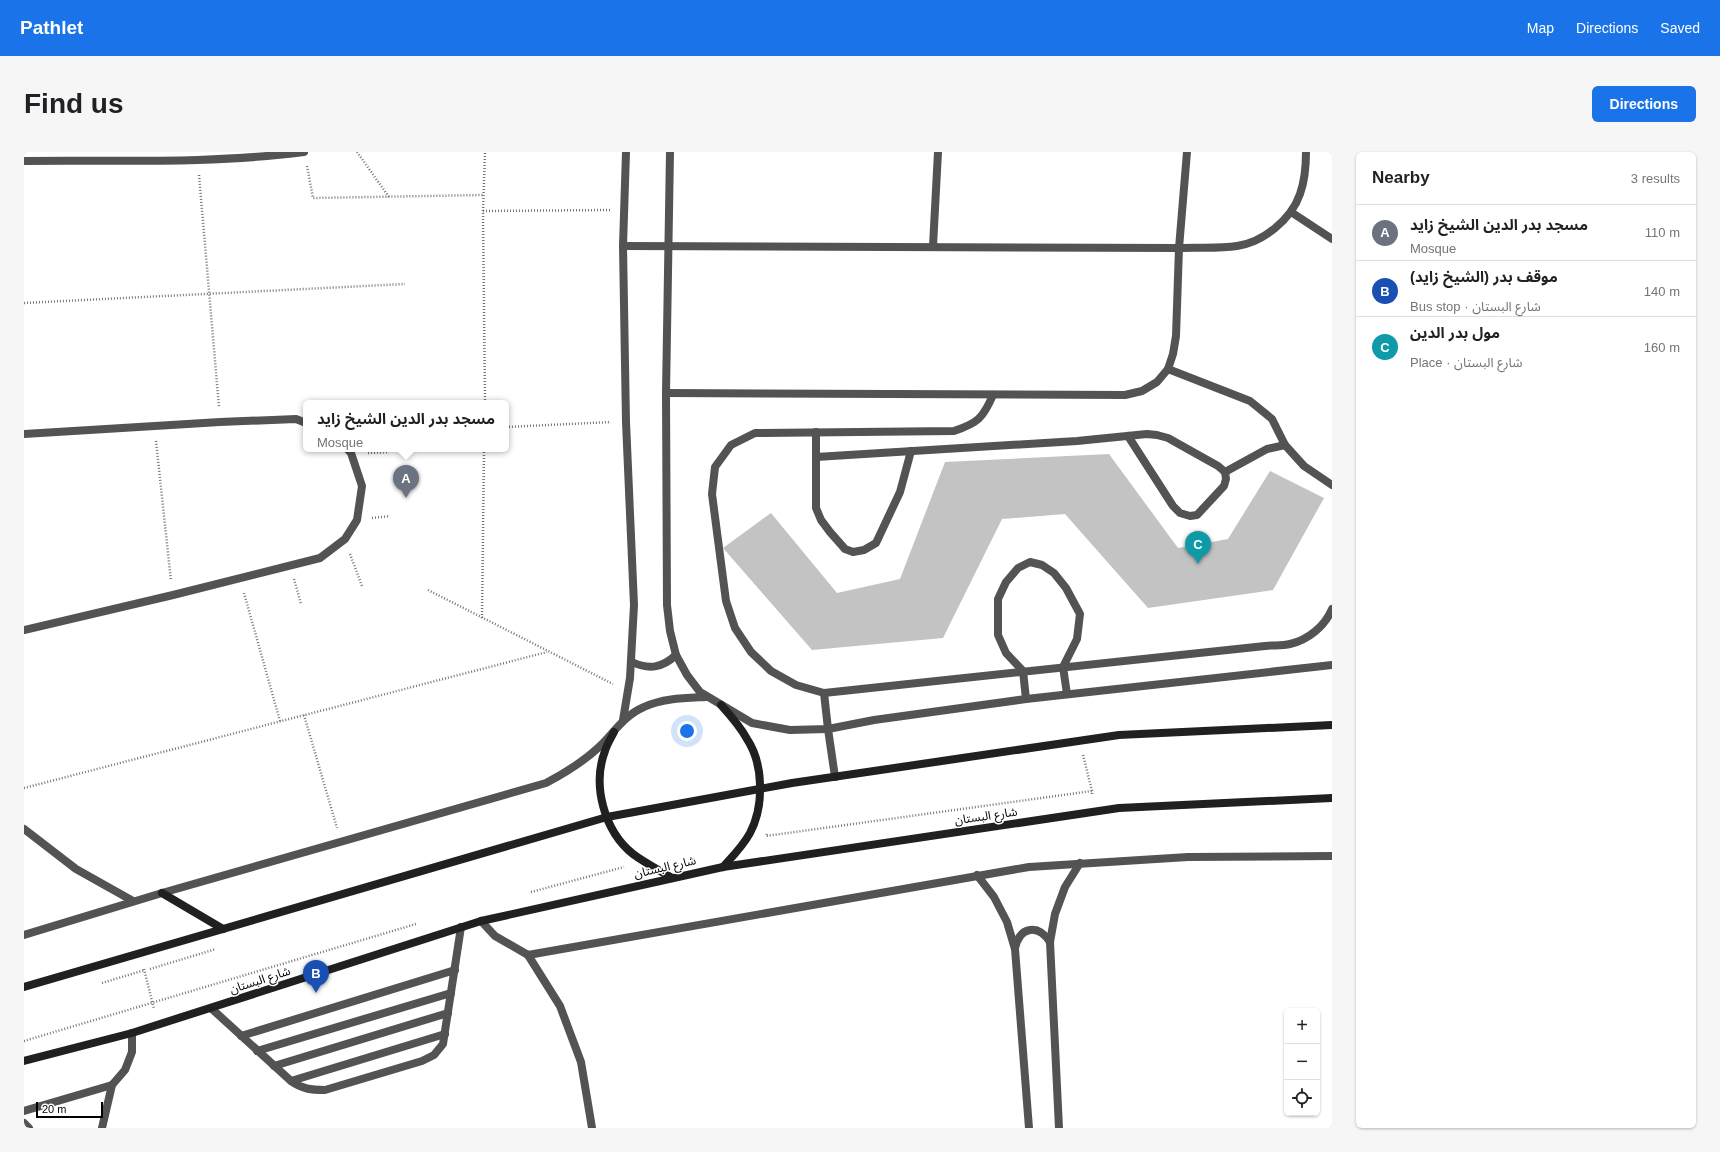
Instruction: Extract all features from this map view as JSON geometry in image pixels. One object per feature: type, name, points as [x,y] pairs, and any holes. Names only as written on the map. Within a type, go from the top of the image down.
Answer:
[{"type":"street","points":[[24,161],[197,160],[265,157],[304,152]]},
{"type":"street","points":[[623,720],[632,662],[634,605],[626,422],[623,246],[626,152]]},
{"type":"street","points":[[670,152],[666,394],[667,605],[670,631],[676,655],[687,675],[700,692],[706,697],[752,723],[790,730],[828,729],[874,720],[1026,699],[1332,665]]},
{"type":"street","points":[[933,246],[938,152]]},
{"type":"street","points":[[666,394],[1125,395],[1142,391],[1157,382],[1168,369],[1173,354],[1176,336],[1179,248],[1187,152]]},
{"type":"street","points":[[623,246],[1179,248],[1237,246],[1258,239],[1276,228],[1290,212],[1300,196],[1305,178],[1306,152]]},
{"type":"street","points":[[1290,212],[1332,239]]},
{"type":"street","points":[[1168,369],[1250,401],[1272,419],[1285,445],[1304,466],[1332,485]]},
{"type":"street","points":[[993,395],[986,412],[972,425],[954,431],[755,433],[731,445],[715,467],[712,494],[726,601],[735,628],[751,652],[771,671],[796,685],[824,693],[1022,671],[1265,646],[1289,645],[1312,634],[1329,617],[1332,609]]},
{"type":"street","points":[[24,434],[220,422],[296,419],[303,422]]},
{"type":"street","points":[[816,432],[816,508],[821,520],[830,532],[845,549],[854,552],[864,550],[876,543],[900,492],[911,451]]},
{"type":"street","points":[[816,457],[1076,441],[1147,434],[1168,438],[1218,466],[1225,472],[1226,479],[1224,486],[1197,515],[1190,516],[1180,513],[1173,506],[1128,436]]},
{"type":"street","points":[[1225,472],[1267,448],[1285,445]]},
{"type":"street","points":[[24,630],[173,595],[320,558],[345,539],[357,520],[362,486],[349,452]]},
{"type":"street","points":[[1026,699],[1022,671],[1006,653],[998,635],[998,599],[1006,582],[1018,568],[1030,562],[1042,565],[1054,573],[1066,588],[1080,614],[1077,639],[1063,667],[1067,694]]},
{"type":"street","points":[[632,662],[650,668],[660,666],[676,655]]},
{"type":"street","points":[[824,693],[835,777]]},
{"type":"street","points":[[24,935],[133,901],[546,783],[583,761],[614,732],[623,720],[643,707],[666,700],[706,697]]},
{"type":"street","points":[[721,705],[748,740],[757,764],[760,790],[757,811],[750,832],[738,851],[723,867]]},
{"type":"street","points":[[24,987],[607,818],[792,783],[1119,735],[1332,725]]},
{"type":"street","points":[[614,732],[604,752],[600,774],[601,796],[607,818],[617,837],[632,853],[672,878]]},
{"type":"street","name":"شارع البستان","points":[[24,1061],[132,1033],[212,1009],[481,921],[723,867],[1119,808],[1332,798]]},
{"type":"street","points":[[24,830],[76,869],[133,901]]},
{"type":"street","points":[[528,956],[977,875],[1029,867],[1188,856],[1332,856]]},
{"type":"street","points":[[1059,1128],[1050,942],[1055,914],[1065,887],[1080,863]]},
{"type":"street","points":[[977,875],[994,897],[1007,922],[1015,949],[1029,1128]]},
{"type":"street","points":[[162,893],[223,929]]},
{"type":"street","points":[[481,921],[495,936],[528,956],[560,1006],[581,1062],[592,1128]]},
{"type":"street","points":[[212,1009],[299,1087],[312,1090],[325,1090],[422,1061],[434,1055],[442,1044],[445,1034],[461,927]]},
{"type":"street","points":[[1015,949],[1017,939],[1025,932],[1035,930],[1044,934],[1050,942]]},
{"type":"street","points":[[242,1036],[455,970]]},
{"type":"street","points":[[258,1051],[451,993]]},
{"type":"street","points":[[274,1066],[448,1012]]},
{"type":"street","points":[[102,1128],[112,1085],[125,1070],[132,1052],[132,1033]]},
{"type":"street","points":[[291,1081],[445,1034]]},
{"type":"street","points":[[24,1111],[112,1085]]},
{"type":"street","points":[[24,1123],[29,1128]]},
{"type":"path","points":[[304,152],[313,198],[484,195]]},
{"type":"path","points":[[357,152],[389,197]]},
{"type":"path","points":[[484,400],[483,211],[485,152]]},
{"type":"path","points":[[197,160],[220,422]]},
{"type":"path","points":[[483,211],[624,210]]},
{"type":"path","points":[[24,303],[406,284]]},
{"type":"path","points":[[509,427],[626,422]]},
{"type":"path","points":[[154,426],[173,595]]},
{"type":"path","points":[[482,618],[484,452]]},
{"type":"path","points":[[345,539],[362,586]]},
{"type":"path","points":[[290,565],[301,604]]},
{"type":"path","points":[[428,590],[628,692]]},
{"type":"path","points":[[244,591],[280,722]]},
{"type":"path","points":[[24,788],[547,652]]},
{"type":"path","points":[[304,715],[341,841]]},
{"type":"path","points":[[1073,742],[1084,756],[1092,791],[1089,812]]},
{"type":"path","points":[[1076,757],[1084,756]]},
{"type":"path","points":[[767,829],[766,836],[1092,791]]},
{"type":"path","points":[[528,893],[630,866]]},
{"type":"path","points":[[24,1041],[420,922]]},
{"type":"path","points":[[97,984],[222,947]]},
{"type":"path","points":[[140,953],[158,1025]]},
{"type":"building","points":[[1109,454],[1178,548],[1228,539],[1270,471],[1324,498],[1273,590],[1148,608],[1065,514],[1002,519],[943,638],[812,650],[723,548],[771,513],[837,593],[900,579],[945,462]]},
{"type":"place","name":"مسجد بدر الدين الشيخ زايد","points":[[406,498]]},
{"type":"place","name":"مول بدر الدين","points":[[1198,564]]},
{"type":"place","name":"موقف بدر (الشيخ زايد)","points":[[316,993]]}]
